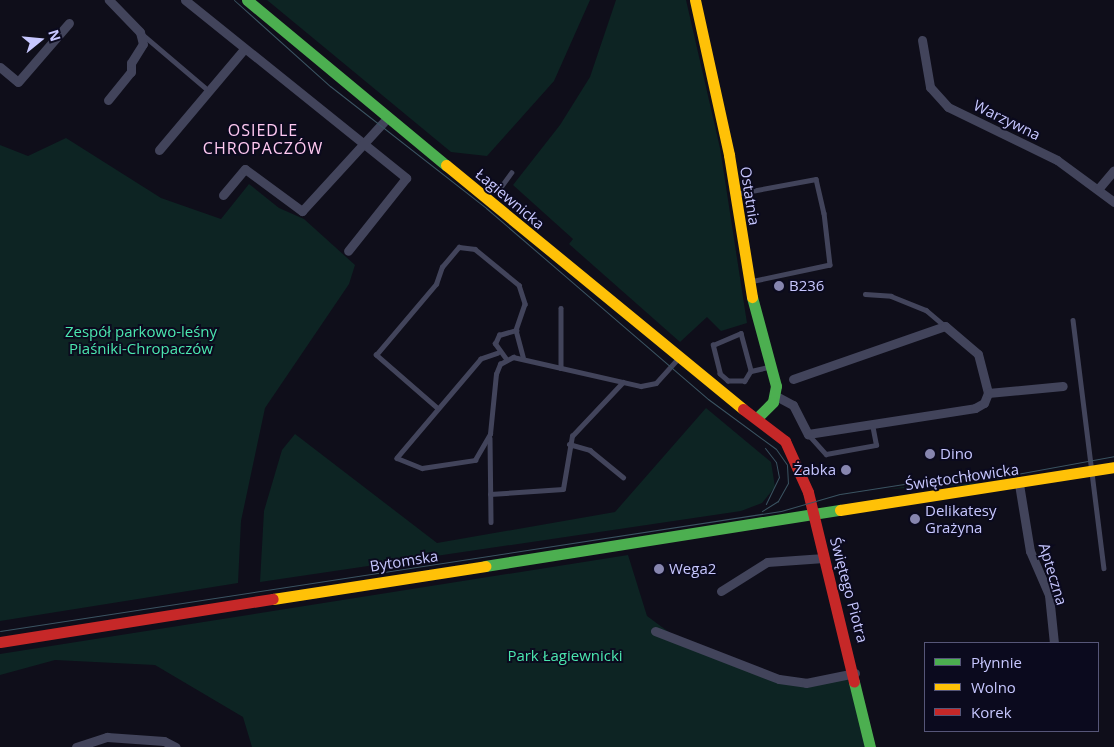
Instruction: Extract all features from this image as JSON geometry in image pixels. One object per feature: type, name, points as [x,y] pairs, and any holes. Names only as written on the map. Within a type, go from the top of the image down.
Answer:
[{"type":"street","points":[[185,0],[406,178],[348,251]]},
{"type":"street","name":"Łagiewnicka","points":[[247,0],[678,358],[757,418]]},
{"type":"street","name":"Ostatnia","points":[[695,0],[735,194],[748,282],[772,366],[776,396]]},
{"type":"street","points":[[108,100],[131,72],[130,63],[142,44],[140,32],[111,1]]},
{"type":"street","points":[[0,67],[18,82],[69,23]]},
{"type":"street","name":"Warzywna","points":[[922,40],[930,87],[948,107],[1057,160],[1099,188],[1114,202]]},
{"type":"street","points":[[159,150],[244,49]]},
{"type":"street","points":[[223,195],[245,169],[302,211],[388,117]]},
{"type":"street","points":[[1099,188],[1114,170]]},
{"type":"street","points":[[792,379],[945,326],[978,354],[988,393],[984,403],[975,408],[871,422],[808,434],[793,405],[776,396],[757,418],[793,452],[814,516]]},
{"type":"street","points":[[988,393],[1063,386]]},
{"type":"street","name":"Świętochłowicka","points":[[814,516],[1114,467]]},
{"type":"street","name":"Apteczna","points":[[1019,484],[1030,552],[1048,595],[1054,642]]},
{"type":"street","name":"Świętego Piotra","points":[[814,516],[855,673],[870,747]]},
{"type":"street","name":"Bytomska","points":[[0,642],[258,600],[814,516]]},
{"type":"street","points":[[721,591],[767,562],[824,558]]},
{"type":"street","points":[[655,631],[779,679],[806,683],[855,673]]},
{"type":"street","points":[[76,747],[97,744],[164,741],[176,747]]},
{"type":"lane","points":[[140,32],[208,90]]},
{"type":"lane","points":[[500,188],[511,173]]},
{"type":"lane","points":[[735,194],[816,179],[824,213],[830,265],[748,282]]},
{"type":"lane","points":[[437,408],[376,355],[436,284],[442,267],[459,247],[475,249],[519,285],[525,304],[516,330],[523,357]]},
{"type":"lane","points":[[865,294],[891,296],[926,310],[945,326]]},
{"type":"lane","points":[[561,308],[561,368]]},
{"type":"lane","points":[[1074,320],[1104,568]]},
{"type":"lane","points":[[498,353],[499,335],[516,330]]},
{"type":"lane","points":[[740,333],[751,370],[745,381],[728,381],[720,374],[713,344],[740,333]]},
{"type":"lane","points":[[498,353],[506,359],[523,357],[623,382],[656,383],[678,358]]},
{"type":"lane","points":[[490,434],[482,453],[466,464],[422,468],[397,458],[437,408],[481,359],[498,353]]},
{"type":"lane","points":[[491,522],[490,434],[496,374],[506,359]]},
{"type":"lane","points":[[751,370],[772,366]]},
{"type":"lane","points":[[490,494],[563,489],[569,444],[577,427],[623,382]]},
{"type":"lane","points":[[808,434],[821,452],[834,453],[876,445],[871,422]]},
{"type":"lane","points":[[569,444],[590,450],[623,477]]},
{"type":"green space","points":[[267,0],[590,0],[554,81],[487,156],[451,152]]},
{"type":"green space","points":[[616,0],[686,0],[720,148],[747,323],[721,331],[707,317],[680,342],[569,244],[573,239],[513,185],[560,125],[590,77]]},
{"type":"green space","name":"Zespół parkowo-leśny Piaśniki-Chropaczów","points":[[66,138],[161,198],[221,219],[249,184],[279,208],[304,219],[355,265],[349,284],[265,408],[241,521],[238,583],[0,621],[0,145],[28,156]]},
{"type":"green space","points":[[706,408],[771,462],[775,487],[762,503],[741,511],[260,582],[264,511],[282,450],[295,434],[437,543],[615,512]]},
{"type":"green space","points":[[951,480],[989,484],[889,489],[943,481]]},
{"type":"green space","name":"Park Łagiewnicki","points":[[628,555],[647,616],[689,647],[801,682],[855,673],[870,747],[252,747],[243,717],[155,665],[55,660],[0,675],[0,654]]},
{"type":"tram line","points":[[234,0],[330,86],[486,208],[708,399],[776,449],[787,465],[788,483],[778,501],[762,511]]},
{"type":"tram line","points":[[765,448],[776,462],[779,477],[766,504]]},
{"type":"tram line","points":[[0,631],[781,511],[840,494],[949,477],[989,479],[1114,456]]},
{"type":"traffic: fast","points":[[247,0],[446,165]]},
{"type":"traffic: fast","points":[[752,297],[776,386],[773,402],[757,418]]},
{"type":"traffic: fast","points":[[485,566],[840,510]]},
{"type":"traffic: fast","points":[[854,682],[870,747]]},
{"type":"traffic: slow","points":[[695,0],[729,155],[752,297]]},
{"type":"traffic: slow","points":[[446,165],[743,409]]},
{"type":"traffic: slow","points":[[840,510],[1114,467]]},
{"type":"traffic: slow","points":[[273,599],[485,566]]},
{"type":"traffic: jam","points":[[743,409],[785,441],[808,492],[854,682]]},
{"type":"traffic: jam","points":[[0,642],[273,599]]},
{"type":"place","name":"B236","points":[[779,286]]},
{"type":"place","name":"Dino","points":[[930,454]]},
{"type":"place","name":"Żabka","points":[[846,470]]},
{"type":"place","name":"Delikatesy Grażyna","points":[[915,519]]},
{"type":"place","name":"Wega2","points":[[659,569]]},
{"type":"district","name":"OSIEDLE CHROPACZÓW","points":[[263,139]]}]
